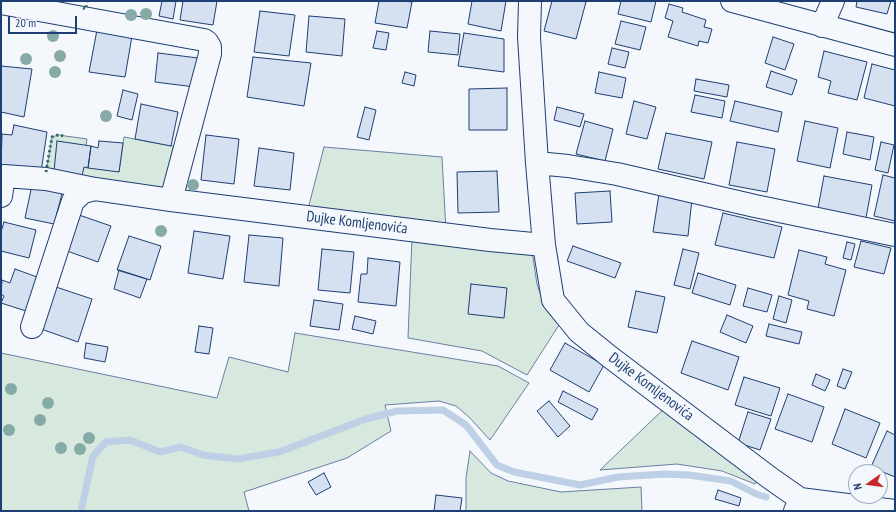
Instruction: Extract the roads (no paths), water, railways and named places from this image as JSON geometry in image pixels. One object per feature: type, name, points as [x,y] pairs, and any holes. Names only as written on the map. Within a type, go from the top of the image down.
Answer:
[{"type":"street","name":"Dujke Komljenovića","points":[[530,1],[529,37],[537,164],[544,245],[553,300],[579,332],[770,478],[797,505],[895,511]]},
{"type":"street","points":[[732,1],[895,45]]},
{"type":"street","points":[[822,26],[833,1]]},
{"type":"street","points":[[1,3],[207,42],[210,47],[210,54],[171,200]]},
{"type":"street","points":[[537,164],[568,166],[617,174],[755,206],[895,235]]},
{"type":"street","name":"Dujke Komljenovića","points":[[1,196],[4,176],[46,179],[171,200],[490,240],[544,245]]},
{"type":"street","points":[[32,327],[73,201],[83,192],[95,188]]},
{"type":"waterway","points":[[81,511],[93,456],[106,442],[130,440],[160,452],[181,447],[203,455],[238,459],[279,452],[366,419],[397,411],[443,410],[466,425],[497,465],[514,472],[580,485],[618,477],[664,474],[689,475],[731,481],[756,494],[766,497]]}]
